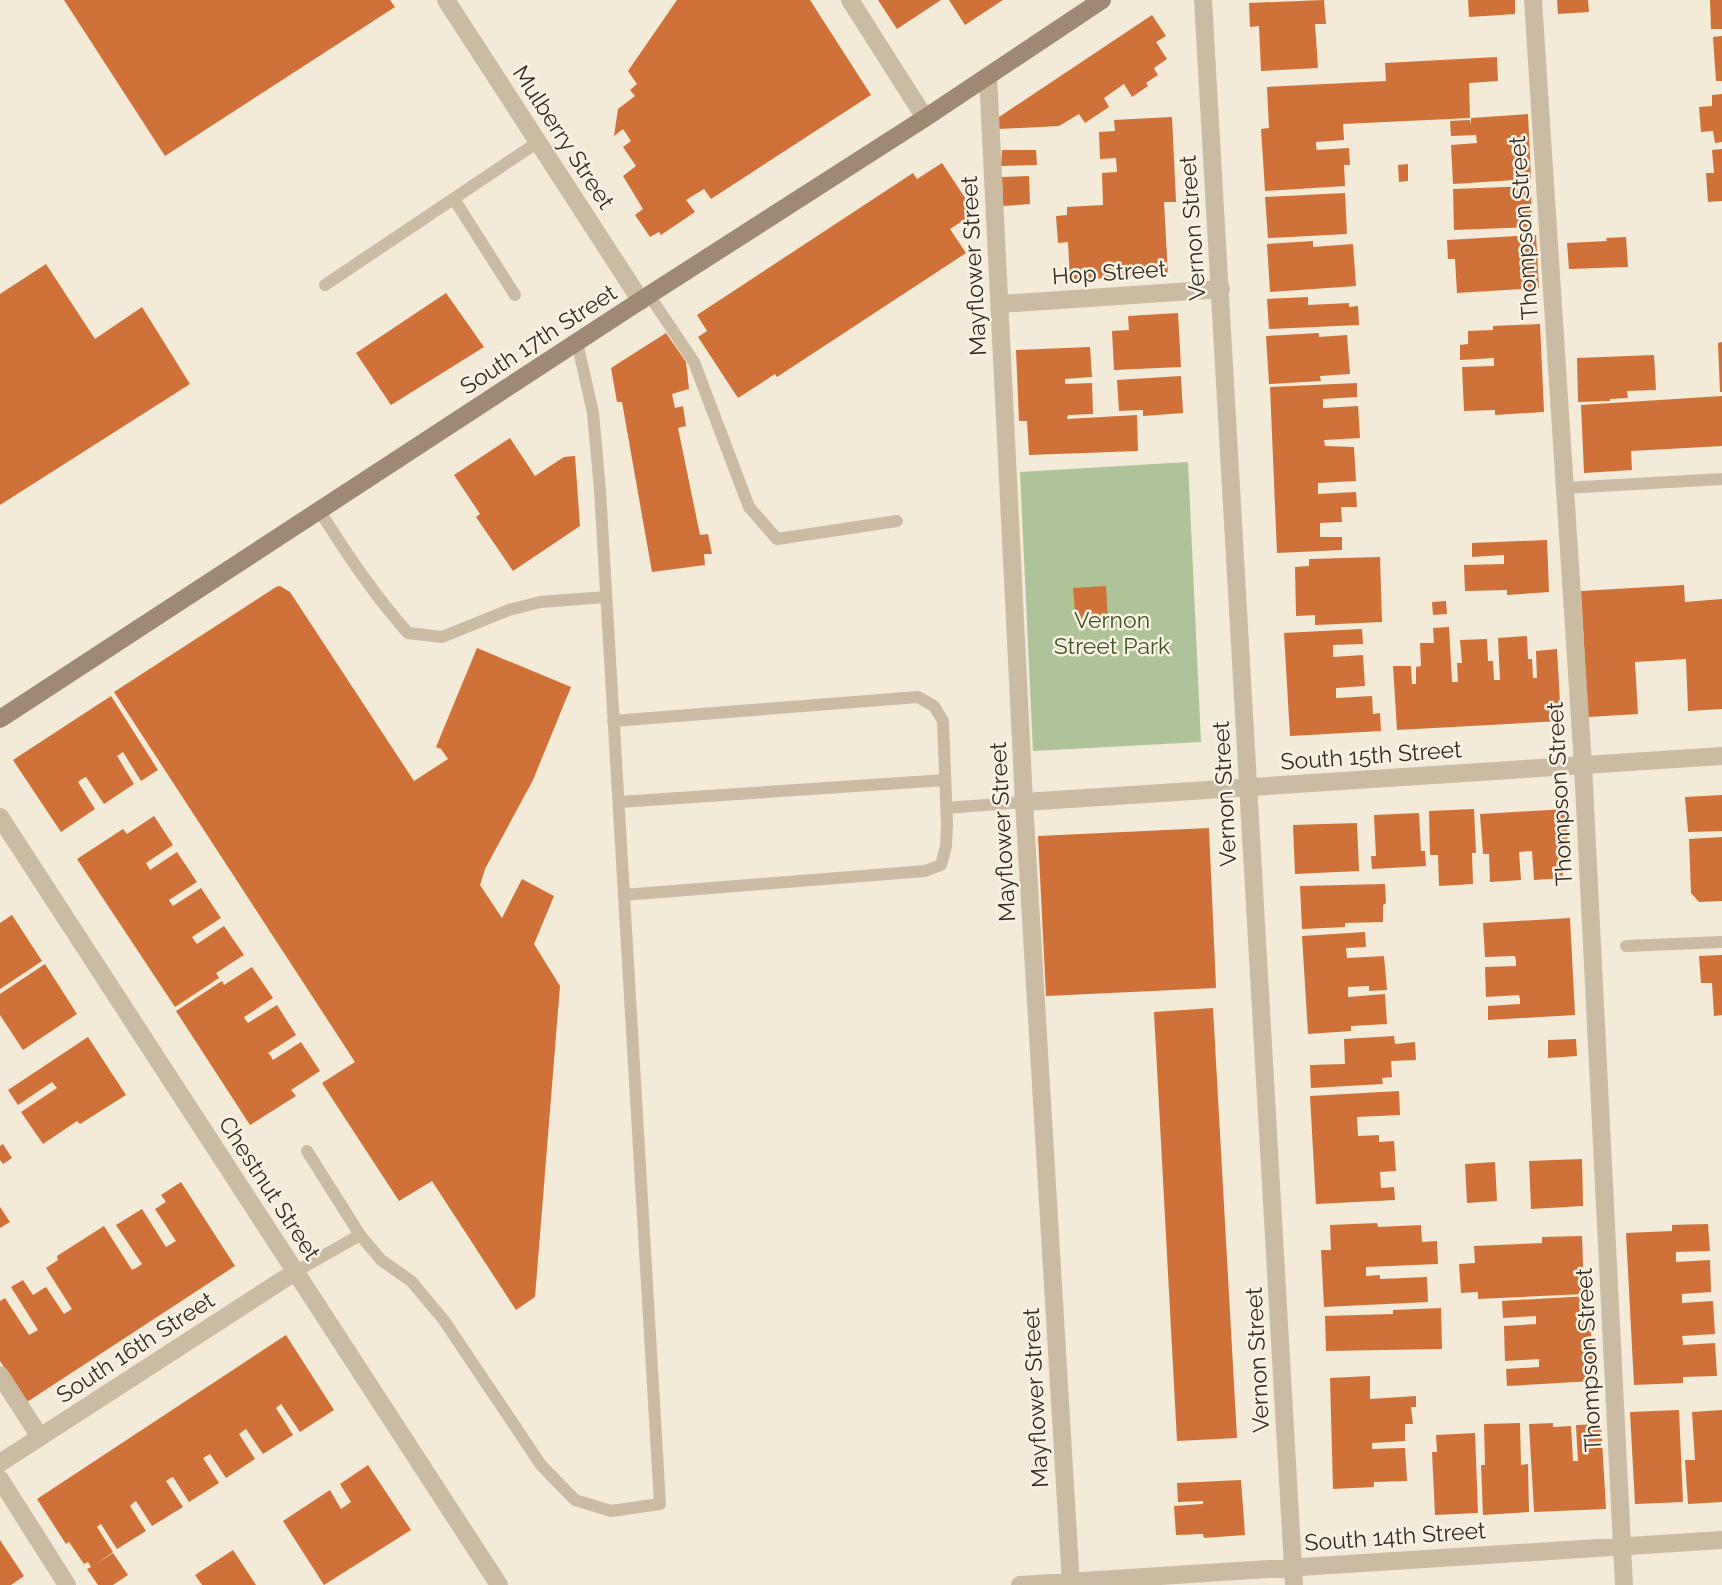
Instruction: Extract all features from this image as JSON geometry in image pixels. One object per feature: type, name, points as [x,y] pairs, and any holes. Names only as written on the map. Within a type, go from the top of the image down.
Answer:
[{"type":"main road","name":"South 17th Street","points":[[0,719],[925,118],[1102,0]]},
{"type":"street","name":"Mulberry Street","points":[[446,0],[538,142],[645,298]]},
{"type":"street","points":[[850,0],[925,118]]},
{"type":"street","name":"Vernon Street","points":[[1203,0],[1293,1576]]},
{"type":"street","name":"Thompson Street","points":[[1532,0],[1583,765],[1624,1585]]},
{"type":"street","name":"Mayflower Street","points":[[988,76],[1024,802],[1071,1583]]},
{"type":"street","name":"Hop Street","points":[[1000,304],[1221,289]]},
{"type":"street","name":"South 15th Street","points":[[1024,802],[1722,756]]},
{"type":"street","name":"Chestnut Street","points":[[0,817],[499,1585]]},
{"type":"street","name":"South 16th Street","points":[[0,1463],[295,1272]]},
{"type":"street","points":[[0,1375],[40,1437]]},
{"type":"street","points":[[0,1479],[67,1585]]},
{"type":"street","name":"South 14th Street","points":[[1071,1583],[1293,1576],[1622,1546],[1722,1540]]},
{"type":"street","points":[[1020,1585],[1071,1583]]},
{"type":"lane","points":[[325,285],[538,142]]},
{"type":"lane","points":[[454,199],[515,295]]},
{"type":"lane","points":[[645,298],[694,362],[749,508],[777,538],[897,521]]},
{"type":"lane","points":[[307,1152],[360,1235],[381,1260],[411,1281],[443,1318],[541,1465],[575,1500],[611,1511],[660,1504],[619,802],[593,413],[577,342]]},
{"type":"lane","points":[[1564,488],[1722,479]]},
{"type":"lane","points":[[319,510],[355,567],[408,633],[442,637],[509,610],[540,602],[606,597]]},
{"type":"lane","points":[[613,720],[918,697],[934,706],[943,721],[946,846],[941,864],[925,871],[624,895]]},
{"type":"lane","points":[[619,802],[945,780]]},
{"type":"lane","points":[[946,808],[1024,802]]},
{"type":"lane","points":[[1626,946],[1722,942]]},
{"type":"lane","points":[[295,1272],[360,1235]]},
{"type":"green space","name":"Vernon Street Park","points":[[1188,462],[1201,742],[1033,751],[1020,472]]},
{"type":"building","points":[[64,0],[390,0],[395,7],[165,156]]},
{"type":"building","points":[[677,0],[810,0],[871,95],[711,199],[704,189],[686,200],[695,212],[661,235],[659,232],[650,237],[635,215],[643,209],[623,176],[636,166],[623,147],[631,141],[623,129],[614,136],[618,109],[635,96],[630,90],[637,84],[628,71]]},
{"type":"building","points":[[878,0],[941,0],[897,29]]},
{"type":"building","points":[[949,0],[1003,0],[965,25]]},
{"type":"building","points":[[1324,0],[1326,24],[1315,24],[1318,68],[1261,71],[1259,26],[1250,27],[1249,3]]},
{"type":"building","points":[[1468,0],[1515,0],[1515,14],[1469,17]]},
{"type":"building","points":[[1557,0],[1588,0],[1589,12],[1558,14]]},
{"type":"building","points":[[1710,0],[1722,0],[1722,29],[1711,29]]},
{"type":"building","points":[[1152,15],[1166,36],[1156,42],[1167,59],[1154,68],[1158,75],[1146,83],[1148,86],[1132,97],[1124,84],[1104,98],[1109,107],[1085,123],[1079,114],[1059,126],[999,129],[999,117]]},
{"type":"building","points":[[1722,36],[1722,81],[1716,81],[1713,37]]},
{"type":"building","points":[[1497,57],[1498,81],[1469,83],[1470,118],[1343,124],[1344,140],[1316,142],[1316,146],[1317,150],[1349,148],[1350,165],[1344,165],[1345,186],[1265,191],[1261,129],[1269,128],[1267,87],[1386,81],[1385,63]]},
{"type":"building","points":[[1722,94],[1722,142],[1715,143],[1713,131],[1701,132],[1699,107],[1712,106],[1712,95]]},
{"type":"building","points":[[1528,114],[1531,179],[1453,184],[1451,145],[1477,143],[1476,135],[1451,136],[1450,121],[1470,120],[1471,125],[1471,118]]},
{"type":"building","points":[[1172,117],[1176,202],[1164,202],[1168,275],[1070,280],[1068,242],[1058,243],[1056,216],[1067,215],[1067,207],[1103,205],[1102,173],[1117,172],[1116,158],[1100,159],[1099,132],[1115,131],[1114,120]]},
{"type":"building","points":[[1722,149],[1722,201],[1708,202],[1706,173],[1714,173],[1712,150]]},
{"type":"building","points":[[1002,150],[1036,150],[1037,165],[1001,166]]},
{"type":"building","points":[[942,163],[975,213],[950,229],[966,253],[777,377],[775,374],[738,398],[698,337],[707,331],[697,315],[913,173],[917,179]]},
{"type":"building","points":[[1408,164],[1408,181],[1399,182],[1398,165]]},
{"type":"building","points":[[1029,176],[1030,204],[1003,206],[1002,177]]},
{"type":"building","points":[[1531,186],[1532,227],[1454,230],[1453,189]]},
{"type":"building","points":[[1345,193],[1347,234],[1268,238],[1265,197]]},
{"type":"building","points":[[1536,235],[1539,288],[1457,293],[1455,259],[1448,259],[1447,240]]},
{"type":"building","points":[[1626,237],[1628,267],[1569,269],[1567,243]]},
{"type":"building","points":[[1313,241],[1313,247],[1353,244],[1356,286],[1270,292],[1267,244]]},
{"type":"building","points":[[46,264],[95,339],[142,307],[190,384],[0,505],[0,294]]},
{"type":"building","points":[[446,293],[484,347],[391,405],[356,353]]},
{"type":"building","points":[[1308,297],[1308,305],[1349,303],[1349,307],[1358,306],[1359,325],[1269,329],[1267,299]]},
{"type":"building","points":[[1178,313],[1181,367],[1114,370],[1112,331],[1129,330],[1128,316]]},
{"type":"building","points":[[1540,324],[1544,412],[1495,415],[1495,410],[1464,411],[1462,367],[1494,366],[1494,358],[1460,360],[1460,345],[1468,344],[1468,331],[1493,330],[1493,326]]},
{"type":"building","points":[[666,333],[686,362],[689,389],[672,394],[675,408],[683,406],[686,426],[678,428],[700,535],[708,534],[712,554],[704,554],[705,565],[652,572],[622,402],[617,402],[611,368]]},
{"type":"building","points":[[1319,333],[1319,337],[1347,335],[1350,374],[1320,376],[1321,381],[1269,384],[1266,336]]},
{"type":"building","points":[[1722,342],[1722,392],[1720,392],[1718,343]]},
{"type":"building","points":[[1090,347],[1092,377],[1065,379],[1065,384],[1092,383],[1093,414],[1068,415],[1067,419],[1137,415],[1138,451],[1029,455],[1027,421],[1019,421],[1016,350]]},
{"type":"building","points":[[1654,355],[1656,390],[1627,391],[1628,398],[1610,401],[1578,402],[1577,358]]},
{"type":"building","points":[[1181,376],[1183,413],[1143,416],[1143,410],[1119,411],[1117,380]]},
{"type":"building","points":[[1357,383],[1357,397],[1323,399],[1323,408],[1358,406],[1360,438],[1324,440],[1325,446],[1354,447],[1356,481],[1318,483],[1318,494],[1356,492],[1357,507],[1341,507],[1342,522],[1320,523],[1320,537],[1342,537],[1342,550],[1277,553],[1270,387]]},
{"type":"building","points":[[1722,396],[1722,446],[1631,451],[1632,470],[1584,473],[1581,405]]},
{"type":"building","points":[[510,438],[535,476],[564,457],[575,456],[580,526],[513,571],[476,517],[480,514],[454,475]]},
{"type":"building","points":[[1547,540],[1549,592],[1507,595],[1507,590],[1465,591],[1464,565],[1504,564],[1504,555],[1472,557],[1472,543]]},
{"type":"building","points":[[1380,557],[1382,622],[1315,625],[1315,615],[1296,616],[1295,567],[1309,566],[1309,559]]},
{"type":"building","points":[[1684,585],[1685,602],[1722,599],[1722,709],[1688,711],[1686,659],[1635,662],[1638,714],[1588,717],[1581,591]]},
{"type":"building","points":[[280,586],[290,592],[414,781],[448,759],[441,749],[436,747],[477,648],[571,687],[533,780],[485,869],[480,885],[502,918],[522,879],[554,896],[534,944],[560,986],[535,1297],[516,1310],[432,1181],[399,1201],[322,1083],[355,1062],[114,692]]},
{"type":"building","points":[[1106,586],[1108,622],[1076,624],[1073,588]]},
{"type":"building","points":[[1446,601],[1447,614],[1433,615],[1432,602]]},
{"type":"building","points":[[1449,627],[1452,682],[1458,682],[1457,663],[1462,663],[1460,640],[1487,639],[1488,661],[1493,661],[1494,680],[1500,680],[1498,638],[1527,636],[1528,659],[1532,659],[1533,678],[1537,678],[1536,651],[1557,649],[1561,721],[1397,730],[1393,666],[1411,666],[1412,684],[1416,684],[1416,667],[1421,666],[1420,643],[1434,643],[1433,628]]},
{"type":"building","points":[[1362,629],[1363,644],[1333,645],[1333,657],[1363,655],[1365,686],[1336,688],[1336,698],[1372,696],[1373,714],[1380,713],[1381,731],[1290,736],[1284,633]]},
{"type":"building","points":[[111,696],[158,770],[141,781],[123,752],[117,756],[134,784],[104,804],[86,777],[82,779],[78,782],[95,809],[61,832],[13,760]]},
{"type":"building","points":[[1722,795],[1722,831],[1688,832],[1685,797]]},
{"type":"building","points":[[1474,809],[1476,853],[1472,853],[1473,884],[1439,886],[1438,855],[1430,855],[1429,811]]},
{"type":"building","points":[[1566,809],[1568,850],[1562,850],[1563,878],[1534,880],[1532,851],[1519,852],[1521,880],[1490,882],[1489,854],[1483,854],[1480,814]]},
{"type":"building","points":[[1419,813],[1421,851],[1425,851],[1426,866],[1372,869],[1371,856],[1376,856],[1374,815]]},
{"type":"building","points":[[154,816],[173,845],[146,863],[150,870],[177,852],[197,882],[169,900],[170,902],[173,906],[201,888],[221,918],[192,937],[197,944],[224,926],[244,955],[216,973],[219,978],[175,1007],[77,859],[123,829],[127,834]]},
{"type":"building","points":[[1357,823],[1359,871],[1295,874],[1293,825]]},
{"type":"building","points":[[1209,828],[1216,988],[1046,996],[1038,836]]},
{"type":"building","points":[[1722,837],[1722,901],[1699,902],[1691,893],[1689,839]]},
{"type":"building","points":[[1385,884],[1383,922],[1345,923],[1345,927],[1302,929],[1300,886]]},
{"type":"building","points":[[12,915],[42,961],[0,989],[0,923]]},
{"type":"building","points":[[1570,918],[1575,1015],[1488,1020],[1488,1006],[1520,1004],[1520,999],[1519,995],[1486,997],[1485,967],[1516,966],[1516,961],[1515,956],[1485,957],[1483,923]]},
{"type":"building","points":[[1365,932],[1366,947],[1346,948],[1347,958],[1384,956],[1387,990],[1369,991],[1369,986],[1348,987],[1348,997],[1385,994],[1387,1024],[1351,1026],[1351,1031],[1308,1034],[1302,936]]},
{"type":"building","points":[[1722,955],[1722,1015],[1714,1016],[1712,983],[1701,983],[1699,956]]},
{"type":"building","points":[[45,964],[77,1014],[23,1050],[0,1015],[0,994]]},
{"type":"building","points":[[252,967],[273,998],[244,1017],[245,1019],[248,1023],[277,1005],[296,1035],[268,1053],[273,1060],[301,1042],[320,1071],[291,1090],[296,1096],[250,1125],[176,1011],[222,981],[224,985]]},
{"type":"building","points":[[1213,1008],[1237,1438],[1177,1441],[1154,1012]]},
{"type":"building","points":[[1394,1036],[1395,1044],[1415,1042],[1416,1060],[1391,1061],[1392,1077],[1382,1078],[1383,1084],[1311,1088],[1310,1065],[1345,1064],[1344,1039]]},
{"type":"building","points":[[88,1037],[126,1095],[80,1124],[77,1121],[43,1144],[21,1112],[57,1088],[52,1082],[18,1105],[8,1090]]},
{"type":"building","points":[[1576,1039],[1577,1056],[1548,1058],[1548,1040]]},
{"type":"building","points":[[1399,1091],[1400,1115],[1357,1117],[1358,1136],[1379,1135],[1379,1142],[1394,1141],[1396,1171],[1380,1172],[1381,1188],[1394,1187],[1395,1200],[1316,1204],[1310,1096]]},
{"type":"building","points":[[3,1144],[12,1158],[3,1164],[0,1160],[0,1146]]},
{"type":"building","points":[[1582,1159],[1583,1206],[1531,1209],[1529,1161]]},
{"type":"building","points":[[1495,1162],[1497,1201],[1467,1203],[1465,1164]]},
{"type":"building","points":[[181,1182],[235,1266],[27,1402],[0,1361],[0,1301],[5,1298],[29,1335],[38,1330],[11,1287],[23,1280],[33,1295],[46,1287],[64,1314],[72,1309],[46,1268],[58,1260],[57,1256],[104,1226],[132,1270],[136,1268],[142,1264],[116,1225],[142,1209],[166,1247],[176,1241],[155,1209],[166,1202],[161,1195]]},
{"type":"building","points":[[0,1207],[10,1222],[0,1228]]},
{"type":"building","points":[[1377,1223],[1378,1227],[1421,1225],[1422,1242],[1437,1241],[1438,1264],[1366,1267],[1366,1276],[1380,1275],[1380,1279],[1427,1277],[1428,1302],[1324,1307],[1321,1250],[1331,1250],[1330,1225]]},
{"type":"building","points":[[1708,1224],[1710,1251],[1676,1252],[1676,1262],[1710,1260],[1711,1292],[1682,1294],[1682,1303],[1713,1301],[1715,1334],[1682,1336],[1683,1345],[1715,1343],[1717,1376],[1683,1377],[1683,1383],[1634,1385],[1626,1233],[1672,1231],[1672,1225]]},
{"type":"building","points":[[1582,1236],[1584,1294],[1478,1299],[1478,1292],[1461,1293],[1459,1264],[1475,1263],[1474,1246],[1542,1243],[1542,1237]]},
{"type":"building","points":[[1589,1296],[1594,1381],[1507,1386],[1506,1369],[1539,1367],[1539,1359],[1505,1361],[1504,1326],[1536,1324],[1536,1316],[1503,1318],[1502,1301]]},
{"type":"building","points":[[1441,1308],[1442,1349],[1326,1351],[1325,1316],[1393,1314],[1393,1310]]},
{"type":"building","points":[[286,1335],[334,1410],[300,1432],[281,1404],[276,1408],[293,1435],[263,1454],[246,1429],[239,1434],[255,1459],[226,1478],[210,1454],[203,1458],[219,1483],[189,1502],[173,1477],[169,1479],[166,1481],[183,1507],[152,1526],[136,1501],[130,1506],[146,1531],[117,1549],[101,1524],[97,1527],[113,1552],[96,1564],[113,1553],[128,1575],[113,1585],[98,1585],[87,1569],[91,1567],[88,1562],[84,1564],[69,1542],[66,1544],[37,1499]]},
{"type":"building","points":[[1370,1376],[1370,1399],[1416,1396],[1416,1407],[1411,1407],[1413,1424],[1405,1424],[1405,1441],[1372,1443],[1372,1449],[1405,1448],[1407,1481],[1374,1482],[1374,1487],[1333,1489],[1330,1378]]},
{"type":"building","points":[[1679,1410],[1683,1502],[1635,1504],[1630,1412]]},
{"type":"building","points":[[1722,1410],[1722,1502],[1688,1504],[1685,1460],[1695,1460],[1692,1412]]},
{"type":"building","points":[[1520,1423],[1521,1465],[1528,1464],[1529,1512],[1483,1515],[1481,1465],[1485,1465],[1484,1424]]},
{"type":"building","points":[[1553,1423],[1553,1427],[1571,1426],[1573,1461],[1578,1461],[1576,1425],[1601,1424],[1606,1509],[1534,1512],[1529,1424]]},
{"type":"building","points":[[1475,1433],[1478,1513],[1435,1515],[1432,1452],[1437,1452],[1436,1435]]},
{"type":"building","points":[[368,1465],[411,1530],[324,1585],[283,1521],[330,1490],[341,1509],[351,1502],[340,1484]]},
{"type":"building","points":[[1241,1480],[1245,1535],[1204,1538],[1203,1534],[1176,1535],[1174,1506],[1203,1504],[1203,1501],[1178,1502],[1177,1483]]},
{"type":"building","points":[[0,1540],[24,1576],[11,1585],[0,1585]]},
{"type":"building","points":[[233,1550],[256,1585],[202,1585],[195,1575]]}]
